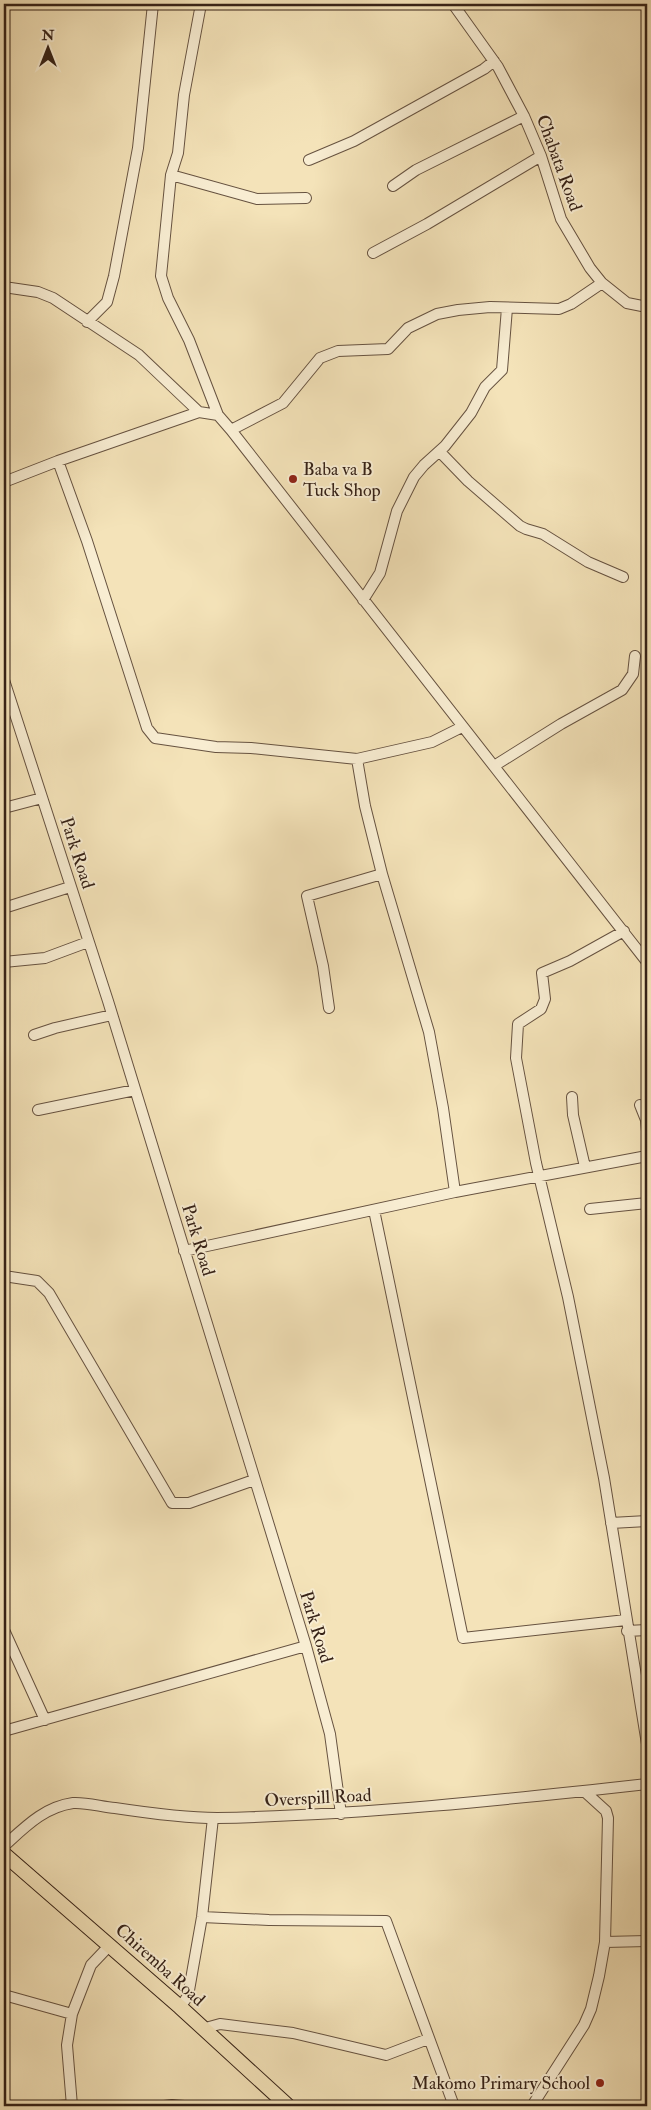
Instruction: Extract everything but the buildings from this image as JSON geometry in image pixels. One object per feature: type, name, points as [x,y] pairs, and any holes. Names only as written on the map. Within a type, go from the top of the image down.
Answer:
[{"type":"main road","name":"Chiremba Road","points":[[4,1854],[180,2007],[288,2106]]},
{"type":"street","points":[[87,322],[106,302],[114,276],[138,148],[153,4]]},
{"type":"street","points":[[201,4],[184,95],[178,153],[171,175],[161,276],[168,298],[188,340],[218,415],[647,962]]},
{"type":"street","name":"Chabata Road","points":[[453,4],[494,61],[524,116],[542,156],[561,219],[590,268],[602,283],[627,303],[647,307]]},
{"type":"street","points":[[309,160],[354,141],[484,69],[494,61]]},
{"type":"street","points":[[393,186],[416,170],[524,116]]},
{"type":"street","points":[[373,253],[427,224],[542,156]]},
{"type":"street","points":[[171,175],[257,199],[306,198]]},
{"type":"street","points":[[231,430],[283,403],[315,363],[328,354],[338,351],[388,348],[408,328],[443,312],[490,307],[559,309],[571,304],[602,283]]},
{"type":"street","points":[[4,287],[38,292],[53,298],[139,355],[199,412]]},
{"type":"street","points":[[363,600],[380,573],[395,515],[404,494],[420,470],[440,452],[471,413],[485,386],[502,370],[507,308]]},
{"type":"street","points":[[4,482],[58,461],[199,412],[218,415]]},
{"type":"street","points":[[440,452],[468,481],[520,526],[542,534],[588,562],[622,577]]},
{"type":"street","points":[[58,461],[87,541],[147,728],[155,738],[216,747],[251,748],[357,759],[432,742],[462,727]]},
{"type":"street","points":[[494,766],[556,727],[622,690],[633,674],[635,656]]},
{"type":"street","name":"Park Road","points":[[4,680],[112,1015],[306,1646],[330,1734],[342,1814]]},
{"type":"street","points":[[357,759],[365,806],[382,874],[429,1032],[443,1108],[455,1192]]},
{"type":"street","points":[[4,808],[42,798]]},
{"type":"street","points":[[329,1008],[323,966],[307,896],[382,874]]},
{"type":"street","points":[[7,907],[70,887]]},
{"type":"street","points":[[624,931],[570,961],[542,973],[544,999],[541,1009],[518,1024],[516,1058],[539,1175],[568,1297],[611,1523],[647,1744]]},
{"type":"street","points":[[4,962],[45,958],[88,942]]},
{"type":"street","points":[[34,1036],[55,1028],[112,1015]]},
{"type":"street","points":[[38,1110],[135,1090]]},
{"type":"street","points":[[572,1098],[573,1115],[585,1167]]},
{"type":"street","points":[[640,1105],[647,1131]]},
{"type":"street","points":[[184,1251],[455,1192],[647,1156]]},
{"type":"street","points":[[590,1209],[647,1203]]},
{"type":"street","points":[[374,1210],[463,1638],[627,1626],[647,1630]]},
{"type":"street","points":[[4,1276],[37,1281],[49,1293],[172,1503],[189,1503],[254,1480]]},
{"type":"street","points":[[611,1523],[647,1521]]},
{"type":"street","points":[[4,1630],[45,1720]]},
{"type":"street","points":[[4,1732],[306,1646]]},
{"type":"street","name":"Overspill Road","points":[[4,1846],[42,1813],[54,1807],[75,1803],[143,1812],[213,1818],[342,1814],[647,1784]]},
{"type":"street","points":[[532,2106],[584,2025],[599,1976],[605,1942],[608,1818],[606,1812],[584,1791]]},
{"type":"street","points":[[180,2007],[188,1996],[202,1917],[213,1818]]},
{"type":"street","points":[[202,1917],[269,1920],[386,1921],[454,2106]]},
{"type":"street","points":[[605,1942],[647,1941]]},
{"type":"street","points":[[58,2106],[72,2106],[67,2045],[72,2014],[91,1965],[110,1945]]},
{"type":"street","points":[[4,1995],[72,2014]]},
{"type":"street","points":[[202,2029],[220,2024],[293,2033],[386,2056],[428,2039]]},
{"type":"street","points":[[164,2106],[184,2106]]},
{"type":"place","name":"Baba va B Tuck Shop","points":[[293,479]]},
{"type":"place","name":"Makomo Primary School","points":[[600,2083]]}]
